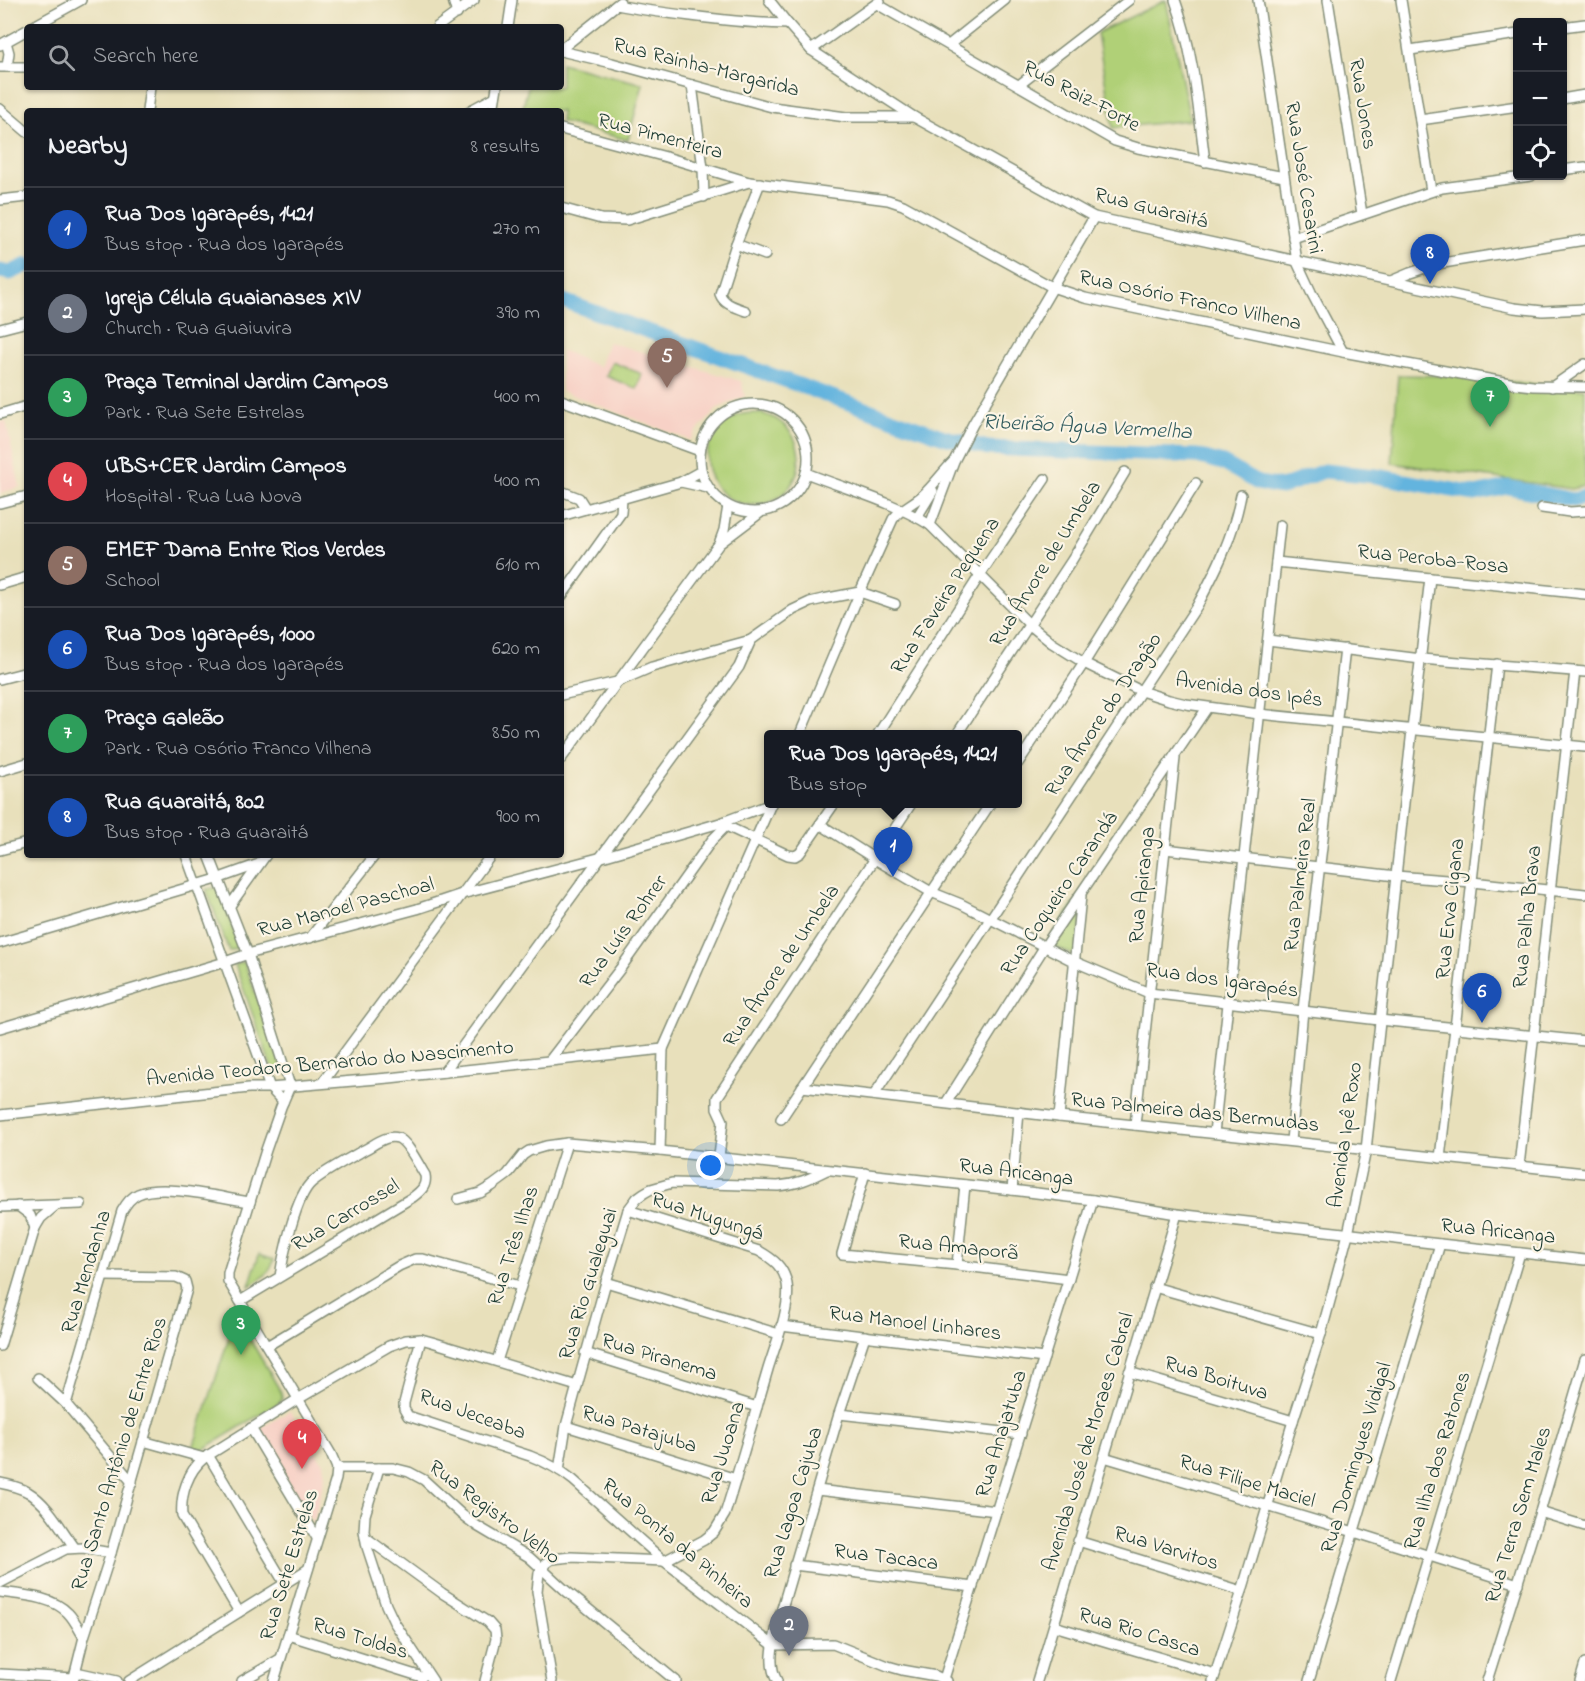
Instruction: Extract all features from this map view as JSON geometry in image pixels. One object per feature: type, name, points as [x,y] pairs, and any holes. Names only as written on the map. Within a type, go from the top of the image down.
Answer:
[{"type":"street","points":[[37,24],[81,0]]},
{"type":"street","points":[[453,0],[457,14]]},
{"type":"street","points":[[442,24],[474,0]]},
{"type":"street","points":[[508,24],[512,0]]},
{"type":"street","name":"Rua Guaraitá","points":[[769,0],[811,50],[914,117],[1094,217],[1514,308],[1543,311],[1585,309]]},
{"type":"street","points":[[950,44],[1005,0]]},
{"type":"street","points":[[1019,85],[1129,0]]},
{"type":"street","points":[[1175,0],[1189,48],[1205,162]]},
{"type":"street","name":"Rua José Cesarini","points":[[1258,0],[1297,262],[1343,352]]},
{"type":"street","name":"Rua Jones","points":[[1328,0],[1362,214]]},
{"type":"street","points":[[1401,0],[1431,191]]},
{"type":"street","points":[[564,48],[620,2],[633,8],[701,17],[788,24]]},
{"type":"street","points":[[811,50],[880,2]]},
{"type":"street","name":"Rua Raiz-Forte","points":[[880,2],[1115,141],[1138,148],[1284,177]]},
{"type":"street","points":[[1567,26],[1585,24]]},
{"type":"street","points":[[24,32],[3,43],[9,52],[4,67],[24,67]]},
{"type":"street","points":[[1410,50],[1513,35]]},
{"type":"street","name":"Rua Rainha-Margarida","points":[[564,51],[789,110],[846,117],[914,117]]},
{"type":"street","points":[[692,85],[703,168],[704,197]]},
{"type":"street","points":[[147,108],[150,90]]},
{"type":"street","points":[[493,108],[496,90]]},
{"type":"street","points":[[1567,98],[1585,95]]},
{"type":"street","points":[[475,108],[495,97]]},
{"type":"street","points":[[1420,120],[1513,107]]},
{"type":"street","points":[[0,109],[24,129]]},
{"type":"street","name":"Rua Pimenteira","points":[[564,130],[749,182]]},
{"type":"street","points":[[1567,169],[1585,167]]},
{"type":"street","points":[[1293,238],[1442,188],[1513,178]]},
{"type":"street","name":"Rua Osório Franco Vilhena","points":[[564,209],[618,221],[638,217],[749,182],[888,200],[903,205],[1052,287],[1096,301],[1343,352],[1515,384],[1585,387]]},
{"type":"street","points":[[746,311],[726,303],[720,294],[736,244],[760,183]]},
{"type":"street","points":[[0,200],[24,197]]},
{"type":"street","points":[[930,525],[955,459],[973,424],[1094,217]]},
{"type":"street","points":[[1390,281],[1447,262],[1585,240]]},
{"type":"street","points":[[736,244],[765,255]]},
{"type":"street","points":[[0,329],[24,323]]},
{"type":"street","points":[[1552,387],[1584,368]]},
{"type":"street","points":[[564,401],[700,451]]},
{"type":"street","points":[[750,404],[765,405],[791,418],[806,444],[808,459],[801,485],[789,500],[772,510],[760,513],[743,512],[717,499],[708,488],[701,471],[700,451],[711,424],[722,414],[735,407],[750,404]]},
{"type":"street","points":[[0,414],[24,407]]},
{"type":"street","points":[[802,730],[893,519],[900,509],[912,504],[924,494],[955,459]]},
{"type":"street","points":[[564,515],[681,482],[701,471]]},
{"type":"street","name":"Rua Árvore de Umbela","points":[[960,730],[1072,560],[1125,472]]},
{"type":"street","name":"Avenida dos Ipês","points":[[806,473],[900,509],[930,525],[1030,625],[1052,643],[1084,663],[1141,691],[1168,700],[1207,708],[1585,747]]},
{"type":"street","points":[[917,517],[943,473]]},
{"type":"street","name":"Rua Faveira Pequena","points":[[881,730],[980,575],[1046,479]]},
{"type":"street","points":[[681,482],[708,488]]},
{"type":"street","points":[[1022,756],[1084,663],[1196,483]]},
{"type":"street","points":[[564,491],[579,498],[586,509]]},
{"type":"street","name":"Rua Árvore do Dragão","points":[[874,1095],[1197,606],[1229,543],[1241,495]]},
{"type":"street","points":[[0,503],[24,497]]},
{"type":"street","points":[[564,593],[621,513],[622,499]]},
{"type":"street","points":[[719,544],[728,506]]},
{"type":"street","points":[[1542,508],[1570,512],[1585,511]]},
{"type":"street","points":[[564,755],[719,544],[760,513]]},
{"type":"street","points":[[1214,1133],[1280,525]]},
{"type":"street","name":"Rua Peroba-Rosa","points":[[1276,562],[1585,594]]},
{"type":"street","points":[[0,585],[24,578]]},
{"type":"street","name":"Avenida Ipê Roxo","points":[[1214,1677],[1321,1334],[1348,1234],[1366,1150],[1430,578]]},
{"type":"street","points":[[564,694],[617,682],[652,667],[751,640],[793,610],[810,602],[860,592],[894,604]]},
{"type":"street","points":[[444,1072],[739,667],[751,640]]},
{"type":"street","points":[[1268,640],[1421,659],[1585,672]]},
{"type":"street","name":"Rua Palmeira Real","points":[[1291,1141],[1303,1010],[1345,649]]},
{"type":"street","name":"Rua Erva Cigana","points":[[1440,1158],[1497,664]]},
{"type":"street","name":"Rua Palha Brava","points":[[1519,1166],[1575,671]]},
{"type":"street","points":[[0,679],[24,673]]},
{"type":"street","name":"Rua Coqueiro Carandá","points":[[946,1103],[1045,946],[1207,708]]},
{"type":"street","name":"Rua Apiranga","points":[[1135,1125],[1175,756]]},
{"type":"street","points":[[0,771],[24,764]]},
{"type":"street","name":"Rua Manoel Paschoal","points":[[0,1028],[248,954],[723,824],[764,807]]},
{"type":"street","points":[[660,1151],[663,1049],[769,808]]},
{"type":"street","points":[[723,824],[754,840],[795,856],[800,853],[832,808]]},
{"type":"street","name":"Rua Árvore de Umbela","points":[[719,1157],[723,1121],[717,1108],[717,1098],[908,808]]},
{"type":"street","points":[[781,1119],[987,808]]},
{"type":"street","name":"Rua Luís Rohrer","points":[[550,1060],[620,969],[723,824]]},
{"type":"street","name":"Rua dos Igarapés","points":[[821,825],[931,892],[990,918],[1073,961],[1149,993],[1585,1041]]},
{"type":"street","points":[[0,850],[24,844]]},
{"type":"street","points":[[1165,849],[1396,876],[1585,894]]},
{"type":"street","points":[[187,858],[270,1088],[283,1102]]},
{"type":"street","points":[[210,858],[248,954],[290,1086]]},
{"type":"street","points":[[229,907],[264,858]]},
{"type":"street","points":[[309,939],[373,858]]},
{"type":"street","points":[[322,1083],[489,858]]},
{"type":"street","points":[[0,943],[218,879],[259,864]]},
{"type":"street","points":[[1059,1117],[1081,893]]},
{"type":"street","name":"Avenida Teodoro Bernardo do Nascimento","points":[[0,1115],[249,1088],[444,1072],[663,1049]]},
{"type":"street","name":"Rua Sete Estrelas","points":[[274,1681],[336,1479],[337,1468],[331,1454],[229,1284],[228,1273],[290,1086]]},
{"type":"street","name":"Rua Palmeira das Bermudas","points":[[802,1088],[1585,1173]]},
{"type":"street","points":[[1012,1190],[1019,1112]]},
{"type":"street","name":"Rua Carrossel","points":[[240,1301],[280,1277],[422,1190],[426,1181],[425,1175],[404,1142],[396,1138],[386,1138],[343,1162],[308,1186],[293,1220],[282,1260],[280,1277]]},
{"type":"street","name":"Rua Aricanga","points":[[458,1199],[480,1193],[492,1186],[529,1151],[567,1143],[865,1173],[1094,1200],[1177,1214],[1585,1260]]},
{"type":"street","name":"Rua Três Ilhas","points":[[497,1361],[567,1143]]},
{"type":"street","name":"Rua Rio Gualeguai","points":[[559,1470],[566,1426],[585,1353],[628,1210],[637,1198],[662,1185],[682,1183],[778,1186],[805,1181],[828,1169]]},
{"type":"street","name":"Rua Amaporã","points":[[865,1173],[842,1254],[1069,1279]]},
{"type":"street","points":[[957,1265],[965,1185]]},
{"type":"street","name":"Rua Mendanha","points":[[66,1404],[122,1211],[128,1201],[136,1194],[147,1191],[177,1191],[250,1202]]},
{"type":"street","name":"Rua Anajatuba","points":[[946,1680],[1094,1200]]},
{"type":"street","points":[[1,1204],[18,1206],[81,1204]]},
{"type":"street","points":[[18,1206],[30,1215],[35,1228]]},
{"type":"street","points":[[0,1346],[35,1228],[41,1218],[55,1206]]},
{"type":"street","name":"Rua Mugungá","points":[[628,1210],[759,1251],[771,1257],[779,1264],[787,1286],[787,1302],[780,1330]]},
{"type":"street","name":"Avenida José de Moraes Cabral","points":[[1037,1681],[1177,1214]]},
{"type":"street","name":"Rua Domingues Vidigal","points":[[1309,1681],[1440,1245]]},
{"type":"street","name":"Rua Ilha dos Ratones","points":[[1391,1681],[1520,1252]]},
{"type":"street","points":[[267,1346],[399,1266],[415,1259],[423,1259],[520,1286]]},
{"type":"street","name":"Rua Santo Antônio de Entre Rios","points":[[74,1677],[188,1289],[185,1281],[176,1277],[104,1276]]},
{"type":"street","name":"Rua Manoel Linhares","points":[[606,1282],[780,1330],[865,1336],[1044,1358]]},
{"type":"street","points":[[1154,1287],[1321,1334]]},
{"type":"street","name":"Rua Juoana","points":[[664,1561],[692,1548],[714,1532],[725,1514],[780,1330]]},
{"type":"street","name":"Rua Lagoa Cajuba","points":[[777,1681],[772,1666],[773,1645],[794,1565],[865,1336]]},
{"type":"street","points":[[239,1612],[182,1516],[182,1500],[189,1477],[196,1464],[206,1457],[298,1399],[389,1346],[406,1340],[421,1340],[577,1386]]},
{"type":"street","name":"Rua Jeceaba","points":[[421,1340],[404,1403],[405,1413],[408,1416],[538,1459],[559,1470]]},
{"type":"street","name":"Rua Piranema","points":[[585,1353],[757,1407]]},
{"type":"street","name":"Rua Terra Sem Males","points":[[1487,1681],[1585,1359]]},
{"type":"street","name":"Rua Boituva","points":[[1129,1372],[1293,1421]]},
{"type":"street","points":[[38,1378],[66,1404],[132,1482]]},
{"type":"street","points":[[839,1414],[1021,1434]]},
{"type":"street","name":"Rua Patajuba","points":[[566,1426],[736,1479]]},
{"type":"street","points":[[251,1428],[317,1538]]},
{"type":"street","points":[[143,1441],[206,1457],[285,1584]]},
{"type":"street","name":"Rua Filipe Maciel","points":[[1104,1457],[1518,1584]]},
{"type":"street","name":"Rua Registro Velho","points":[[337,1468],[402,1469],[416,1476],[477,1526],[514,1548],[541,1568],[676,1681]]},
{"type":"street","points":[[379,1468],[365,1515],[365,1537],[371,1564],[386,1605],[428,1677],[409,1681]]},
{"type":"street","name":"Rua Ponta da Pinheira","points":[[559,1470],[664,1561],[773,1645]]},
{"type":"street","points":[[0,1483],[16,1487],[35,1497],[45,1506],[75,1548]]},
{"type":"street","points":[[817,1490],[997,1511]]},
{"type":"street","points":[[1540,1512],[1585,1526]]},
{"type":"street","points":[[365,1537],[488,1622],[495,1630],[496,1639],[485,1681]]},
{"type":"street","name":"Rua Varvitos","points":[[1078,1541],[1242,1591]]},
{"type":"street","points":[[0,1583],[54,1554],[75,1548],[111,1553]]},
{"type":"street","points":[[552,1681],[538,1605],[537,1581],[541,1568],[552,1559],[571,1557],[664,1561]]},
{"type":"street","name":"Rua Tacaca","points":[[794,1565],[973,1587]]},
{"type":"street","points":[[129,1681],[308,1569]]},
{"type":"street","points":[[0,1592],[44,1599],[58,1605],[69,1613],[84,1638]]},
{"type":"street","name":"Rua Rio Casca","points":[[1054,1626],[1214,1677]]},
{"type":"street","name":"Rua Toldas","points":[[288,1635],[428,1677]]},
{"type":"street","points":[[773,1645],[833,1644],[888,1666],[946,1680]]},
{"type":"street","points":[[242,1681],[280,1659]]},
{"type":"street","points":[[1580,1681],[1585,1664]]},
{"type":"street","points":[[0,1674],[117,1681]]},
{"type":"shaded area","points":[[608,342],[741,381],[745,396],[718,408],[690,440],[564,392],[564,351],[599,367]]},
{"type":"shaded area","points":[[6,421],[20,487],[0,493],[0,422]]},
{"type":"shaded area","points":[[290,1411],[323,1463],[325,1476],[313,1523],[256,1431]]},
{"type":"green space","points":[[1166,0],[1190,120],[1113,128],[1097,33]]},
{"type":"green space","points":[[564,64],[643,84],[628,140],[564,123],[564,108],[523,108],[527,90],[564,90]]},
{"type":"green space","points":[[612,362],[642,374],[637,389],[606,376]]},
{"type":"green space","points":[[1398,375],[1453,376],[1585,389],[1585,486],[1572,489],[1392,463]]},
{"type":"green space","points":[[744,413],[762,413],[779,420],[792,433],[799,450],[799,468],[792,485],[779,498],[762,505],[744,505],[727,498],[714,485],[707,468],[707,450],[714,433],[727,420]]},
{"type":"green space","points":[[219,887],[239,948],[229,951],[206,889]]},
{"type":"green space","points":[[1085,887],[1077,957],[1047,943]]},
{"type":"green space","points":[[244,961],[282,1068],[273,1072],[235,965]]},
{"type":"green space","points":[[259,1254],[274,1259],[265,1276],[249,1286]]},
{"type":"green space","points":[[235,1319],[238,1319],[281,1392],[282,1399],[204,1449],[193,1448]]},
{"type":"waterway","name":"Ribeirão Água Vermelha","points":[[0,271],[10,273],[24,266]]},
{"type":"waterway","name":"Ribeirão Água Vermelha","points":[[564,301],[944,437],[988,448],[1197,456],[1223,463],[1258,483],[1282,487],[1324,471],[1376,476],[1475,494],[1508,487],[1573,500],[1585,497]]},
{"type":"place","name":"Rua Guaraitá, 802","points":[[1430,284]]},
{"type":"place","name":"EMEF Dama Entre Rios Verdes","points":[[667,388]]},
{"type":"place","name":"Praça Galeão","points":[[1490,427]]},
{"type":"place","name":"Rua Dos Igarapés, 1421","points":[[893,877]]},
{"type":"place","name":"Rua Dos Igarapés, 1000","points":[[1482,1023]]},
{"type":"place","name":"Praça Terminal Jardim Campos","points":[[241,1355]]},
{"type":"place","name":"UBS+CER Jardim Campos","points":[[302,1469]]},
{"type":"place","name":"Igreja Célula Guaianases XIV","points":[[789,1656]]}]
